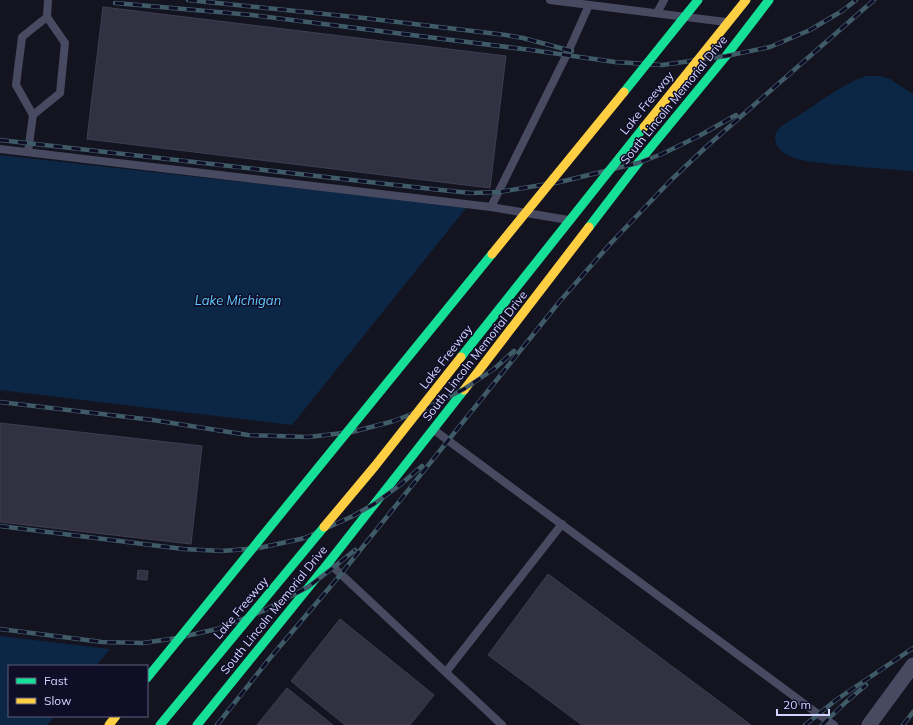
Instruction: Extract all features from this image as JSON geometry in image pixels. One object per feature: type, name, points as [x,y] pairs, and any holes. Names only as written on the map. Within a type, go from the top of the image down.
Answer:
[{"type":"main road","name":"Lake Freeway","points":[[148,677],[646,66],[698,0]]},
{"type":"main road","name":"Lake Freeway","points":[[160,725],[375,466],[590,194],[746,0]]},
{"type":"main road","name":"South Lincoln Memorial Drive","points":[[197,725],[329,562],[433,429],[584,222],[638,163],[726,56],[742,24],[768,0]]},
{"type":"main road","points":[[109,725],[115,717]]},
{"type":"street","points":[[869,725],[913,665]]},
{"type":"lane","points":[[33,115],[60,93],[65,43],[47,17],[48,0]]},
{"type":"lane","points":[[550,0],[742,24]]},
{"type":"lane","points":[[657,13],[664,0]]},
{"type":"lane","points":[[491,207],[569,50],[589,5]]},
{"type":"lane","points":[[28,152],[33,115],[16,85],[22,37],[47,17]]},
{"type":"lane","points":[[0,149],[491,207],[584,222]]},
{"type":"lane","points":[[433,429],[834,725]]},
{"type":"lane","points":[[446,672],[562,524]]},
{"type":"lane","points":[[329,562],[502,725]]},
{"type":"water","points":[[866,76],[880,76],[890,79],[913,94],[913,171],[807,161],[797,159],[781,150],[776,143],[775,138],[780,128],[840,88]]},
{"type":"water","name":"Lake Michigan","points":[[0,155],[467,207],[292,425],[0,390]]},
{"type":"water","points":[[0,636],[110,649],[97,665],[8,665],[8,717],[54,717],[47,725],[0,725]]},
{"type":"building","points":[[103,7],[506,56],[490,188],[87,139]]},
{"type":"building","points":[[0,423],[202,446],[191,544],[0,522]]},
{"type":"building","points":[[138,570],[148,571],[147,580],[137,579]]},
{"type":"building","points":[[548,574],[751,725],[582,725],[488,655]]},
{"type":"building","points":[[340,619],[434,695],[410,725],[345,725],[291,681]]},
{"type":"building","points":[[287,688],[333,725],[257,725]]},
{"type":"railway","points":[[188,0],[364,18],[506,35],[572,51]]},
{"type":"railway","points":[[115,3],[252,15],[615,62],[662,65],[726,56],[770,47],[810,30],[842,11],[856,0]]},
{"type":"railway","points":[[217,725],[270,658],[341,574],[560,301],[611,243],[671,180],[705,148],[874,0]]},
{"type":"railway","points":[[0,140],[471,193],[499,192],[560,182],[638,163],[662,154],[699,136],[736,115]]},
{"type":"railway","points":[[0,402],[153,420],[248,435],[308,437],[352,432],[394,421],[429,407],[464,389],[494,369],[514,351]]},
{"type":"railway","points":[[0,526],[183,549],[222,551],[259,548],[305,538],[353,516],[374,504],[400,485],[422,466]]},
{"type":"railway","points":[[0,629],[102,642],[143,643],[177,638],[217,629],[263,611],[308,587],[355,550]]},
{"type":"railway","points":[[805,725],[836,700],[913,648]]},
{"type":"railway","points":[[822,725],[866,685]]},
{"type":"railway","points":[[903,725],[913,712]]},
{"type":"traffic: fast","points":[[624,92],[698,0]]},
{"type":"traffic: fast","points":[[589,227],[638,163],[726,56],[769,0]]},
{"type":"traffic: fast","points":[[461,357],[644,127]]},
{"type":"traffic: fast","points":[[148,677],[492,254]]},
{"type":"traffic: fast","points":[[197,725],[329,562],[464,390]]},
{"type":"traffic: fast","points":[[160,725],[324,527]]},
{"type":"traffic: slow","points":[[644,127],[746,0]]},
{"type":"traffic: slow","points":[[492,254],[624,92]]},
{"type":"traffic: slow","points":[[464,390],[589,227]]},
{"type":"traffic: slow","points":[[324,527],[375,466],[461,357]]},
{"type":"traffic: slow","points":[[109,725],[115,717]]}]
